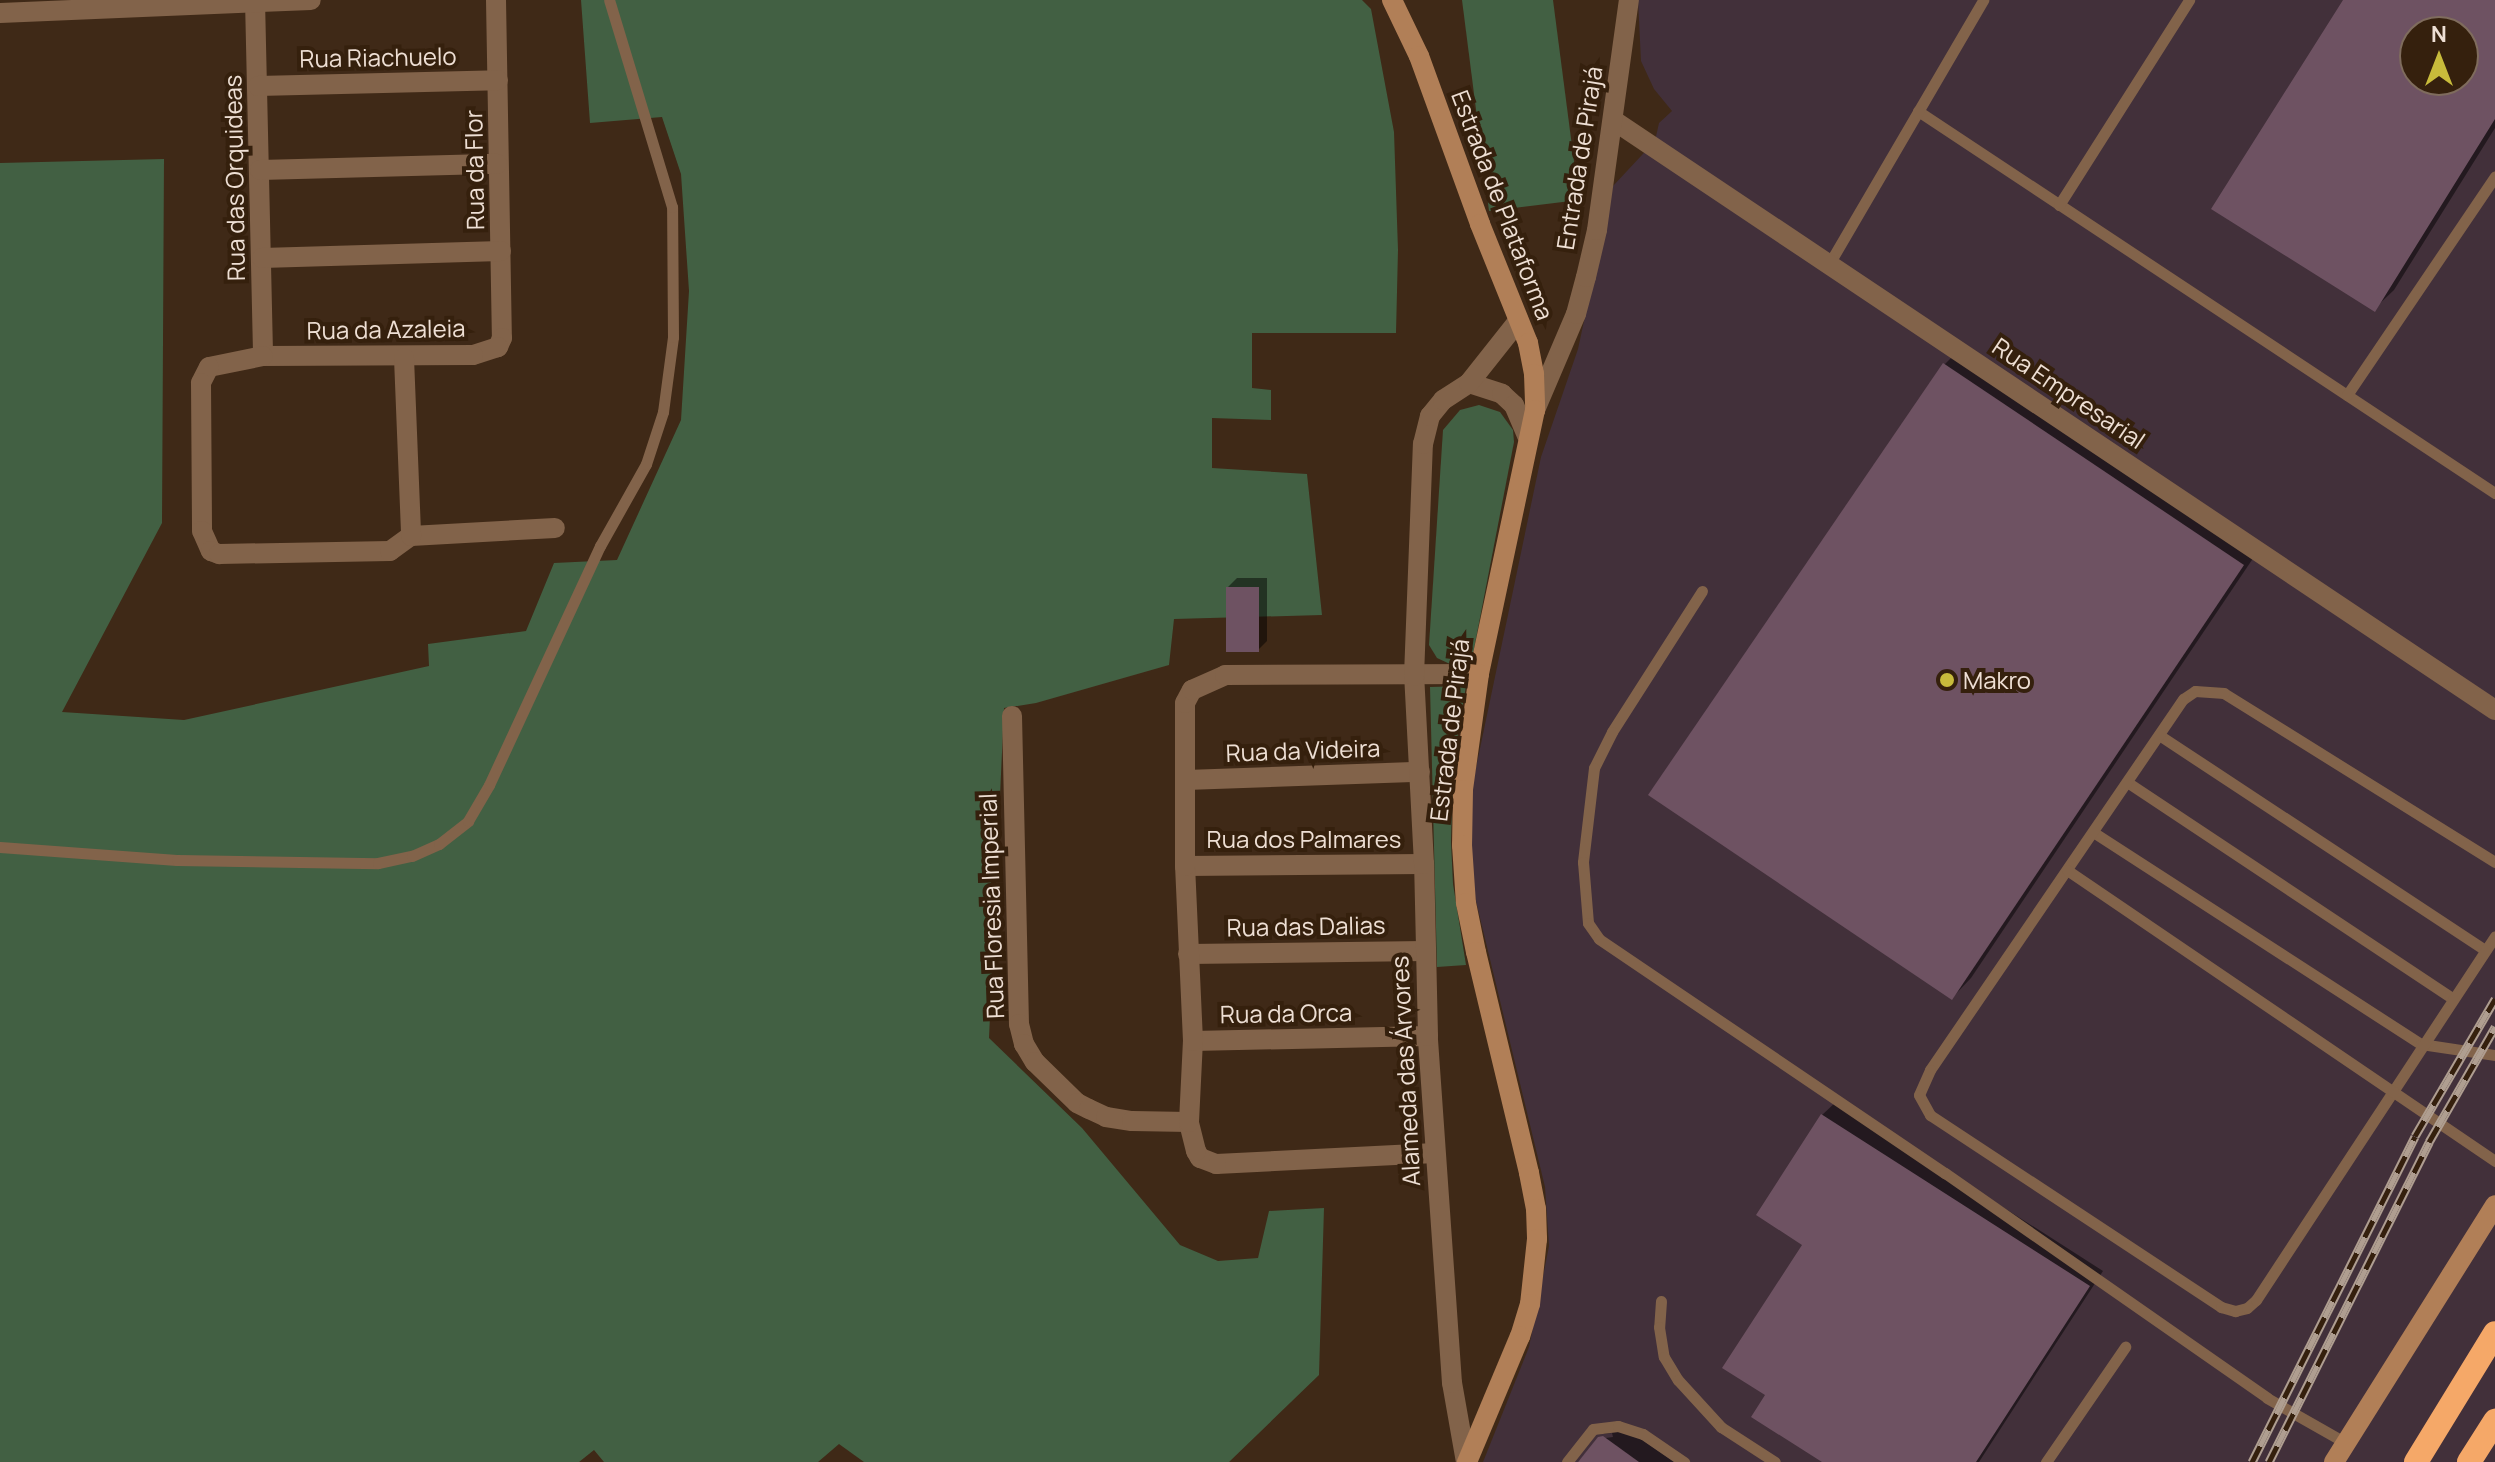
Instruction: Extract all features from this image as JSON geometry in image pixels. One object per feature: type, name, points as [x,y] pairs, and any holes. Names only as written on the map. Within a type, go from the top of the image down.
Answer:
[{"type":"highway","points":[[2416,1462],[2495,1333]]},
{"type":"highway","points":[[2469,1462],[2495,1421]]},
{"type":"main road","name":"Estrada de Plataforma","points":[[1392,0],[1419,56],[1480,224],[1519,320],[1534,368],[1535,410],[1527,435]]},
{"type":"main road","name":"Estrada de Pirajá","points":[[1467,1462],[1520,1336],[1530,1304],[1537,1239],[1536,1209],[1529,1173],[1466,903],[1463,790],[1479,674],[1527,435]]},
{"type":"main road","points":[[2334,1462],[2495,1205]]},
{"type":"street","points":[[11,8],[311,0]]},
{"type":"street","name":"Rua da Flor","points":[[496,0],[502,338]]},
{"type":"street","name":"Entrada de Pirajá","points":[[1535,410],[1576,314],[1597,230],[1629,0]]},
{"type":"street","name":"Rua das Orquideas","points":[[255,1],[263,356]]},
{"type":"street","name":"Rua Riachuelo","points":[[258,86],[498,80]]},
{"type":"street","name":"Rua Empresarial","points":[[1613,120],[2495,710]]},
{"type":"street","points":[[260,170],[497,164]]},
{"type":"street","points":[[262,258],[501,251]]},
{"type":"street","name":"Alameda das Árvores","points":[[1467,1462],[1452,1383],[1428,1036],[1424,864],[1414,676],[1423,444],[1430,416],[1443,400],[1469,383],[1519,320]]},
{"type":"street","name":"Rua da Azaleia","points":[[411,536],[390,551],[219,554],[211,551],[202,531],[203,374],[209,367],[263,356],[404,358],[473,355],[498,347],[502,338]]},
{"type":"street","points":[[404,358],[411,536],[555,528]]},
{"type":"street","points":[[1469,383],[1502,394],[1514,405],[1527,435]]},
{"type":"street","points":[[1435,1153],[1216,1164],[1200,1158],[1189,1122],[1193,1041],[1185,866],[1185,703],[1192,690],[1225,675],[1479,674]]},
{"type":"street","name":"Rua Floresia Imperial","points":[[1012,716],[1019,1024],[1024,1044],[1035,1062],[1077,1103],[1089,1109],[1132,1121],[1189,1122]]},
{"type":"street","name":"Rua da Videira","points":[[1186,780],[1420,772]]},
{"type":"street","name":"Rua dos Palmares","points":[[1185,866],[1424,864]]},
{"type":"street","name":"Rua das Dalias","points":[[1188,954],[1425,951]]},
{"type":"street","name":"Rua da Orca","points":[[1193,1041],[1428,1036]]},
{"type":"lane","points":[[0,847],[177,860],[378,863],[412,856],[439,844],[468,821],[489,785],[600,546],[646,464],[663,412],[673,337],[672,207],[609,0]]},
{"type":"lane","points":[[1829,264],[1983,0]]},
{"type":"lane","points":[[2059,205],[2189,0]]},
{"type":"lane","points":[[1918,111],[2495,492]]},
{"type":"lane","points":[[2347,395],[2495,176]]},
{"type":"lane","points":[[1702,591],[1612,732],[1594,768],[1583,862],[1588,923],[1599,939],[1945,1173],[2267,1398],[2346,1443]]},
{"type":"lane","points":[[2495,862],[2224,693],[2195,691],[2183,699],[1922,1084],[1919,1095],[1930,1115],[2221,1307],[2235,1311],[2256,1300],[2421,1044],[2495,936]]},
{"type":"lane","points":[[2159,735],[2485,950]]},
{"type":"lane","points":[[2127,782],[2452,998]]},
{"type":"lane","points":[[2093,832],[2421,1044],[2495,1055]]},
{"type":"lane","points":[[2067,870],[2495,1161]]},
{"type":"lane","points":[[1661,1301],[1659,1327],[1664,1357],[1678,1380],[1721,1427],[1775,1462]]},
{"type":"lane","points":[[2046,1462],[2125,1347]]},
{"type":"lane","points":[[1567,1462],[1593,1429],[1618,1426],[1643,1434],[1684,1462]]},
{"type":"shaded area","points":[[1638,0],[2495,0],[2495,1462],[1483,1462],[1529,1347],[1549,1246],[1545,1187],[1474,893],[1469,801],[1541,457],[1578,349],[1613,186],[1655,141],[1659,123],[1672,111],[1654,89],[1641,61]]},
{"type":"green space","points":[[581,0],[1362,0],[1371,9],[1394,132],[1398,250],[1396,333],[1252,333],[1252,388],[1271,390],[1271,420],[1212,418],[1212,468],[1307,474],[1322,615],[1174,619],[1169,665],[1036,703],[1004,708],[989,1038],[1082,1128],[1180,1245],[1218,1261],[1258,1258],[1269,1211],[1324,1208],[1319,1375],[1229,1462],[864,1462],[839,1444],[818,1462],[604,1462],[594,1450],[579,1462],[0,1462],[0,163],[164,159],[162,523],[62,712],[184,720],[429,666],[428,644],[526,631],[554,563],[617,560],[681,420],[689,291],[681,174],[662,117],[590,123]]},
{"type":"green space","points":[[1462,0],[1553,0],[1579,200],[1489,211]]},
{"type":"green space","points":[[1479,405],[1500,412],[1513,430],[1514,442],[1473,654],[1466,660],[1450,664],[1437,658],[1429,645],[1443,430],[1460,410]]},
{"type":"green space","points":[[1466,686],[1453,764],[1451,842],[1453,884],[1466,965],[1437,967],[1430,687]]},
{"type":"building","points":[[2343,0],[2495,0],[2495,119],[2375,312],[2211,209]]},
{"type":"building","name":"Makro","points":[[1943,363],[2244,565],[1952,1000],[1648,795]]},
{"type":"building","points":[[1226,587],[1259,587],[1259,652],[1226,652]]},
{"type":"building","points":[[1821,1114],[2090,1286],[1976,1462],[1822,1462],[1751,1417],[1765,1395],[1722,1368],[1802,1245],[1756,1215]]},
{"type":"building","points":[[1603,1436],[1639,1462],[1578,1462],[1598,1437]]},
{"type":"railway","points":[[2252,1462],[2415,1136],[2495,999]]},
{"type":"railway","points":[[2269,1462],[2429,1142],[2495,1027]]},
{"type":"place","name":"Makro","points":[[1947,680]]}]
